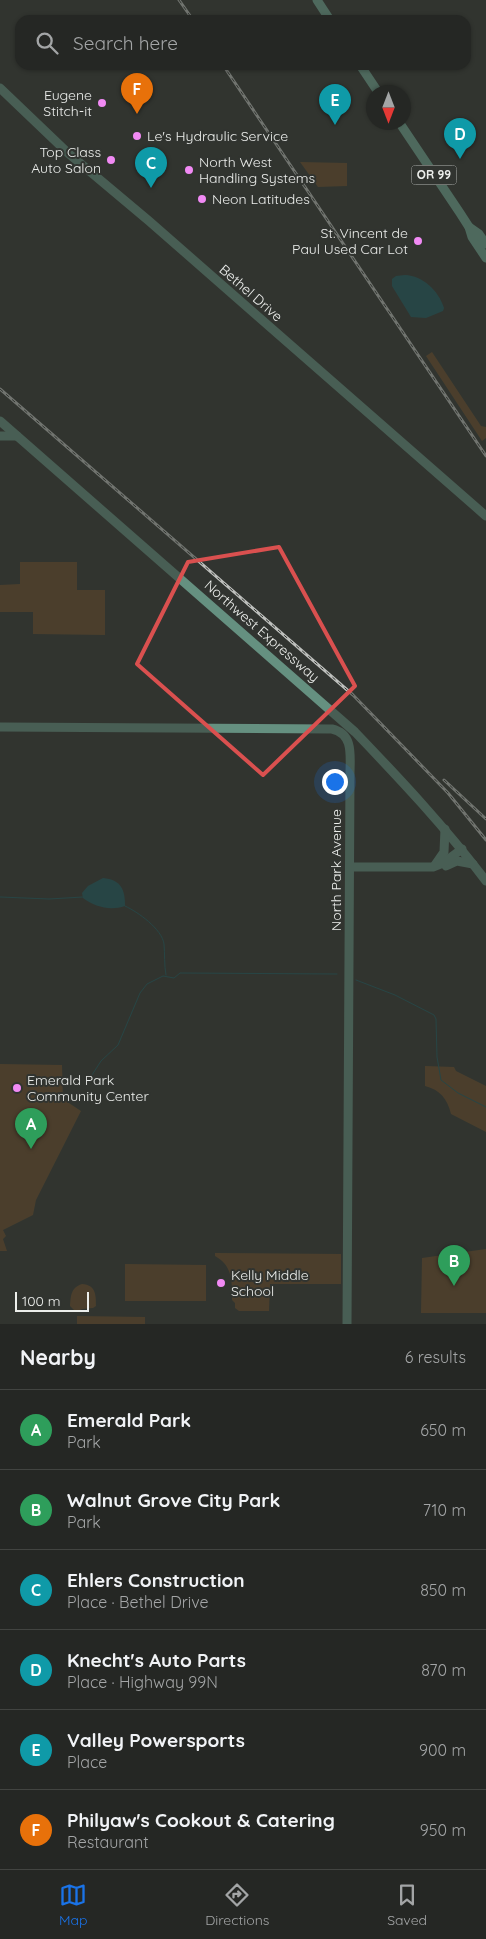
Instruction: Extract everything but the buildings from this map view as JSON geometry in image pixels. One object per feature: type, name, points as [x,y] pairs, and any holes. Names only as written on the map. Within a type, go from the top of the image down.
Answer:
[{"type":"main road","points":[[317,0],[327,15]]},
{"type":"main road","points":[[363,70],[373,85]]},
{"type":"main road","name":"OR 99","points":[[404,130],[469,227],[472,237],[486,258]]},
{"type":"main road","name":"OR 99","points":[[469,227],[479,234],[486,244]]},
{"type":"street","name":"Bethel Drive","points":[[0,88],[68,153],[149,221],[486,516]]},
{"type":"street","name":"Northwest Expressway","points":[[0,423],[356,732],[445,829],[486,881]]},
{"type":"street","points":[[0,436],[17,436]]},
{"type":"street","name":"North Park Avenue","points":[[0,727],[327,728],[338,730],[347,738],[350,748],[347,1324]]},
{"type":"street","points":[[433,867],[444,852],[445,829]]},
{"type":"street","points":[[433,867],[443,863],[462,849]]},
{"type":"street","points":[[350,868],[440,868],[458,861],[474,864]]},
{"type":"highlighted area","points":[[279,547],[355,686],[263,775],[137,664],[188,562]]},
{"type":"shaded area","points":[[300,162],[347,163],[347,186],[318,187]]},
{"type":"shaded area","points":[[432,352],[481,426],[486,427],[486,438],[482,441],[426,356]]},
{"type":"shaded area","points":[[20,562],[77,562],[77,590],[105,590],[105,635],[33,634],[33,612],[0,612],[0,585],[20,584]]},
{"type":"shaded area","points":[[0,1064],[62,1065],[63,1099],[81,1111],[36,1200],[33,1215],[3,1230],[6,1236],[3,1239],[7,1251],[0,1251]]},
{"type":"shaded area","points":[[425,1066],[454,1067],[456,1071],[486,1086],[486,1132],[451,1114],[447,1103],[439,1092],[425,1086]]},
{"type":"shaded area","points":[[486,1249],[486,1313],[421,1313],[422,1258]]},
{"type":"shaded area","points":[[215,1253],[341,1254],[341,1284],[270,1284],[269,1311],[239,1311],[235,1308],[235,1303],[232,1300],[231,1281],[228,1270],[221,1260],[215,1256]]},
{"type":"shaded area","points":[[125,1264],[206,1265],[206,1301],[125,1301]]},
{"type":"shaded area","points":[[82,1284],[93,1288],[96,1306],[76,1312],[70,1306],[71,1296],[73,1290]]},
{"type":"shaded area","points":[[77,1316],[145,1317],[145,1324],[77,1324]]},
{"type":"water","points":[[405,275],[418,278],[429,285],[438,295],[444,308],[443,311],[426,318],[411,317],[392,286],[392,279],[396,276]]},
{"type":"water","points":[[103,878],[114,881],[121,886],[125,906],[103,907],[83,898],[82,893],[88,886]]},
{"type":"waterway","points":[[0,897],[49,899],[83,897]]},
{"type":"waterway","points":[[125,906],[143,917],[162,938],[166,975]]},
{"type":"waterway","points":[[92,1075],[101,1061],[118,1045],[140,993],[147,984],[163,976],[174,978],[180,973],[337,974]]},
{"type":"waterway","points":[[356,980],[395,995],[434,1015],[436,1019],[437,1057],[441,1080],[458,1093],[486,1107]]},
{"type":"railway","points":[[179,0],[190,15]]},
{"type":"railway","points":[[226,70],[486,456]]},
{"type":"railway","points":[[0,389],[353,695],[448,793],[486,840]]},
{"type":"railway","points":[[444,780],[486,819]]},
{"type":"place","name":"Eugene Stitch-it","points":[[102,103]]},
{"type":"place","name":"Philyaw's Cookout & Catering","points":[[137,114]]},
{"type":"place","name":"Valley Powersports","points":[[335,125]]},
{"type":"place","name":"Le's Hydraulic Service","points":[[137,136]]},
{"type":"place","name":"Knecht's Auto Parts","points":[[460,159]]},
{"type":"place","name":"Top Class Auto Salon","points":[[111,160]]},
{"type":"place","name":"North West Handling Systems","points":[[189,170]]},
{"type":"place","name":"Ehlers Construction","points":[[151,188]]},
{"type":"place","name":"Neon Latitudes","points":[[202,199]]},
{"type":"place","name":"St. Vincent de Paul Used Car Lot","points":[[418,241]]},
{"type":"place","name":"Emerald Park Community Center","points":[[17,1088]]},
{"type":"place","name":"Emerald Park","points":[[31,1149]]},
{"type":"place","name":"Kelly Middle School","points":[[221,1283]]},
{"type":"place","name":"Walnut Grove City Park","points":[[454,1286]]}]
